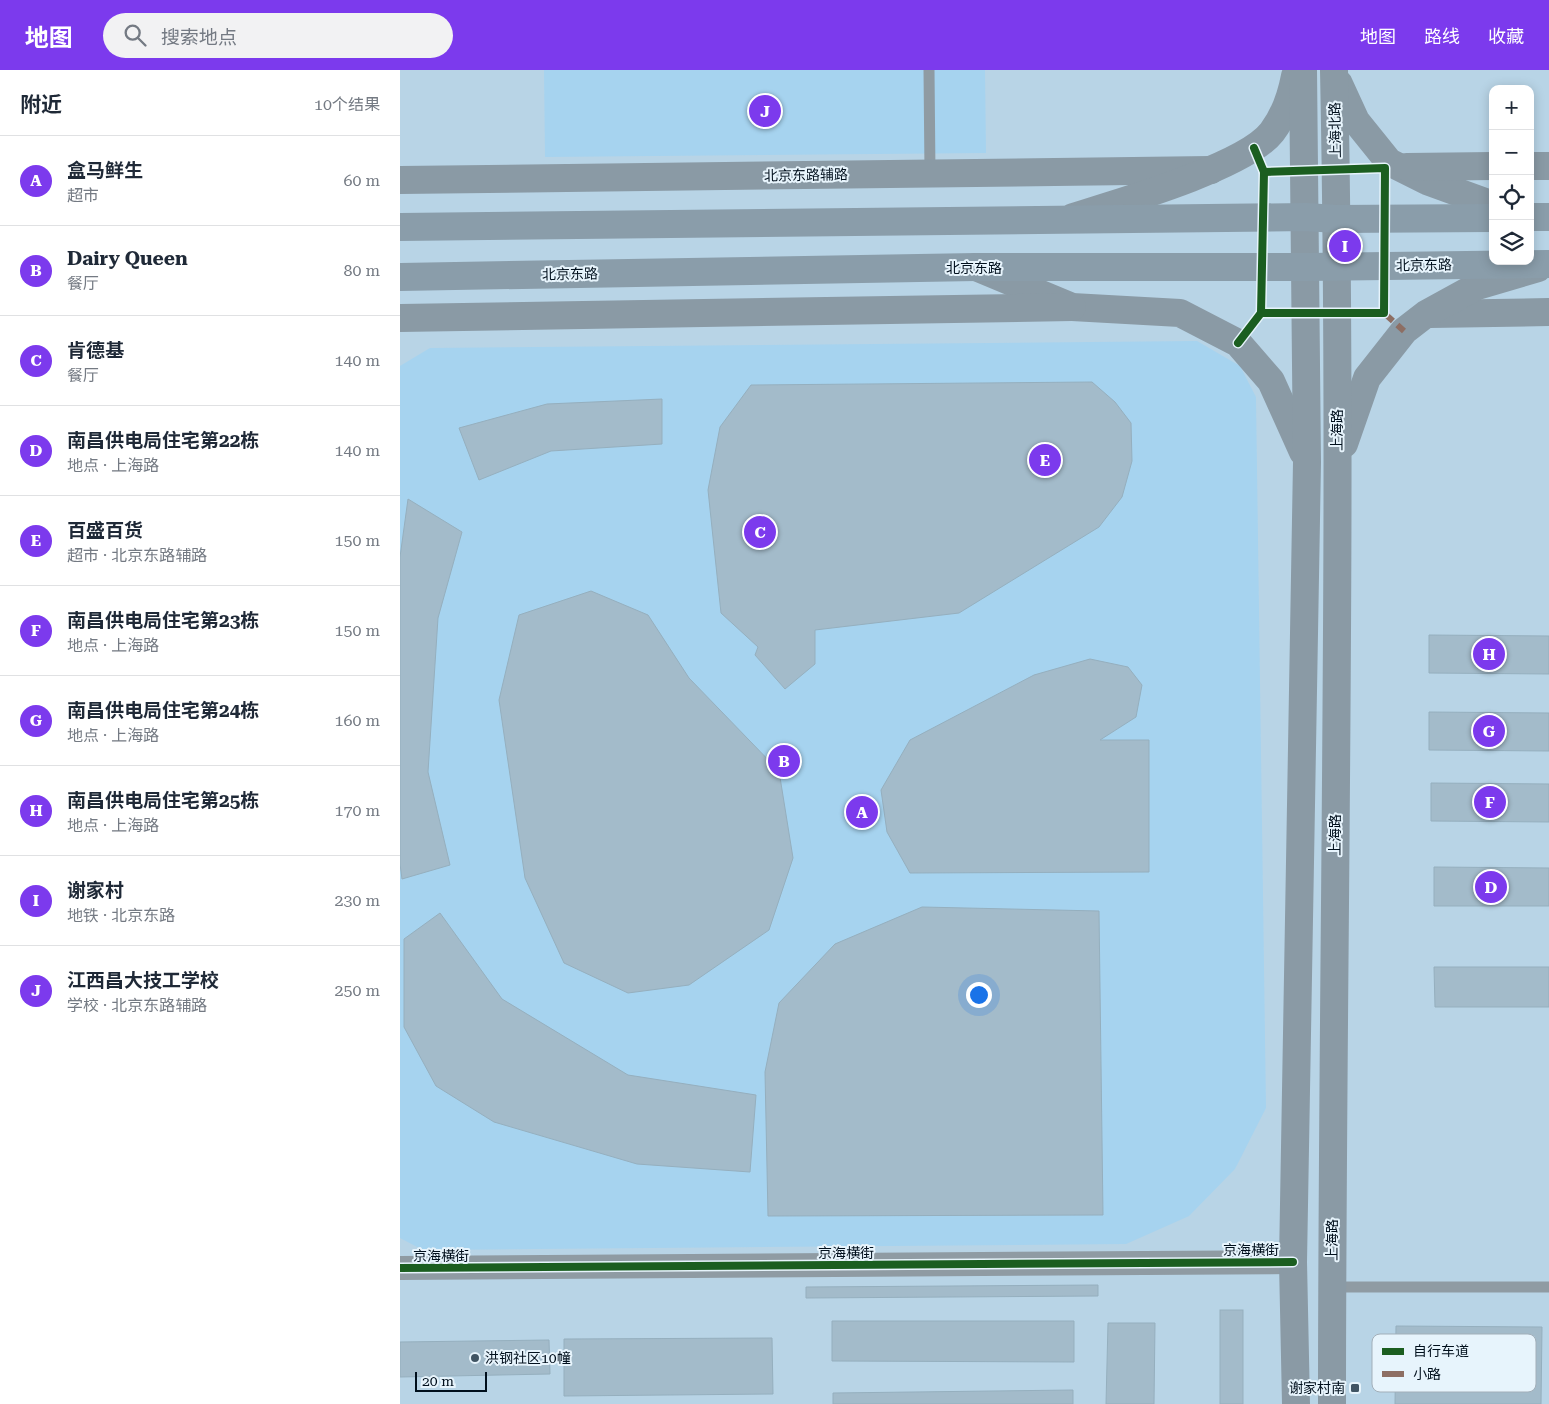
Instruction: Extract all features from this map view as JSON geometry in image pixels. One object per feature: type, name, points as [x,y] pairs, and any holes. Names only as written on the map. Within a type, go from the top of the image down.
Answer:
[{"type":"main road","points":[[1064,220],[1211,170],[1254,148],[1271,133],[1289,104],[1296,70]]},
{"type":"main road","points":[[1296,1404],[1293,1262],[1307,462],[1307,267],[1303,70]]},
{"type":"main road","points":[[1334,72],[1356,121],[1389,162],[1428,181],[1489,204]]},
{"type":"main road","name":"上海北路","points":[[1334,72],[1337,266]]},
{"type":"main road","points":[[1399,167],[1489,166]]},
{"type":"main road","points":[[1534,166],[1549,166]]},
{"type":"main road","name":"北京东路辅路","points":[[400,180],[1211,170]]},
{"type":"main road","points":[[400,227],[1306,217],[1336,219],[1489,218]]},
{"type":"main road","points":[[1534,217],[1549,217]]},
{"type":"main road","points":[[1337,462],[1367,378],[1404,330],[1426,314],[1476,286],[1549,264]]},
{"type":"main road","name":"北京东路","points":[[400,277],[976,267],[1307,267],[1549,264]]},
{"type":"main road","name":"上海路","points":[[1332,1404],[1337,266]]},
{"type":"main road","points":[[976,267],[1072,307]]},
{"type":"main road","points":[[400,318],[1072,307],[1180,313],[1238,343],[1271,381],[1307,462]]},
{"type":"main road","points":[[1426,314],[1549,312]]},
{"type":"street","name":"京海横街","points":[[400,1268],[1293,1262]]},
{"type":"lane","points":[[929,70],[930,173]]},
{"type":"lane","points":[[1332,1287],[1549,1287]]},
{"type":"shaded area","points":[[544,70],[985,70],[986,153],[545,157]]},
{"type":"shaded area","points":[[1197,341],[1240,366],[1256,397],[1266,1108],[1235,1169],[1189,1216],[1126,1244],[423,1250],[400,1238],[400,366],[430,348]]},
{"type":"building","points":[[1092,382],[1115,402],[1131,423],[1132,461],[1122,497],[1099,527],[959,613],[815,630],[815,664],[785,689],[755,655],[758,647],[721,613],[708,490],[720,427],[751,385]]},
{"type":"building","points":[[662,399],[662,444],[551,451],[479,480],[459,428],[547,404]]},
{"type":"building","points":[[408,499],[462,532],[438,618],[428,772],[450,865],[402,879],[400,864],[400,557]]},
{"type":"building","points":[[591,591],[648,615],[689,678],[779,771],[793,858],[769,930],[689,985],[628,993],[564,963],[525,878],[499,700],[519,615]]},
{"type":"building","points":[[1429,635],[1549,636],[1549,674],[1429,673]]},
{"type":"building","points":[[1090,659],[1128,667],[1142,685],[1136,717],[1100,740],[1149,740],[1149,872],[910,873],[887,832],[881,790],[910,740],[1034,675]]},
{"type":"building","points":[[1429,712],[1549,713],[1549,751],[1429,750]]},
{"type":"building","points":[[1431,783],[1549,784],[1549,822],[1431,821]]},
{"type":"building","points":[[1434,867],[1549,868],[1549,906],[1434,906]]},
{"type":"building","points":[[922,907],[1099,911],[1103,1215],[768,1216],[765,1072],[779,1003],[835,944]]},
{"type":"building","points":[[440,913],[502,999],[628,1075],[756,1095],[750,1172],[637,1164],[494,1122],[436,1086],[404,1027],[404,939]]},
{"type":"building","points":[[1434,967],[1549,967],[1549,1007],[1435,1007]]},
{"type":"building","points":[[1098,1285],[1098,1296],[806,1298],[806,1287]]},
{"type":"building","points":[[1220,1310],[1243,1310],[1243,1404],[1220,1404]]},
{"type":"building","points":[[832,1321],[1074,1321],[1074,1362],[832,1361]]},
{"type":"building","points":[[1108,1323],[1155,1323],[1154,1404],[1106,1404]]},
{"type":"building","points":[[1396,1326],[1542,1327],[1541,1404],[1395,1404],[1395,1392],[1536,1392],[1536,1334],[1396,1334]]},
{"type":"building","points":[[772,1338],[773,1394],[564,1396],[564,1339]]},
{"type":"building","name":"洪钢社区10幢","points":[[549,1340],[550,1374],[400,1377],[400,1342]]},
{"type":"building","points":[[1073,1390],[1073,1404],[833,1404],[833,1393]]},
{"type":"marked path","points":[[1384,313],[1404,331]]},
{"type":"cycle path","points":[[1238,343],[1261,313],[1384,313],[1385,168],[1264,172],[1254,148]]},
{"type":"cycle path","points":[[1261,313],[1264,172]]},
{"type":"cycle path","points":[[400,1268],[1293,1262]]},
{"type":"place","name":"江西昌大技工学校","points":[[765,111]]},
{"type":"place","name":"谢家村","points":[[1345,246]]},
{"type":"place","name":"百盛百货","points":[[1045,460]]},
{"type":"place","name":"肯德基","points":[[760,532]]},
{"type":"place","name":"南昌供电局住宅第25栋","points":[[1489,654]]},
{"type":"place","name":"南昌供电局住宅第24栋","points":[[1489,731]]},
{"type":"place","name":"Dairy Queen","points":[[784,761]]},
{"type":"place","name":"南昌供电局住宅第23栋","points":[[1490,802]]},
{"type":"place","name":"盒马鲜生","points":[[862,812]]},
{"type":"place","name":"南昌供电局住宅第22栋","points":[[1491,887]]},
{"type":"place","name":"洪钢社区10幢","points":[[475,1358]]},
{"type":"place","name":"谢家村南","points":[[1355,1388]]}]
